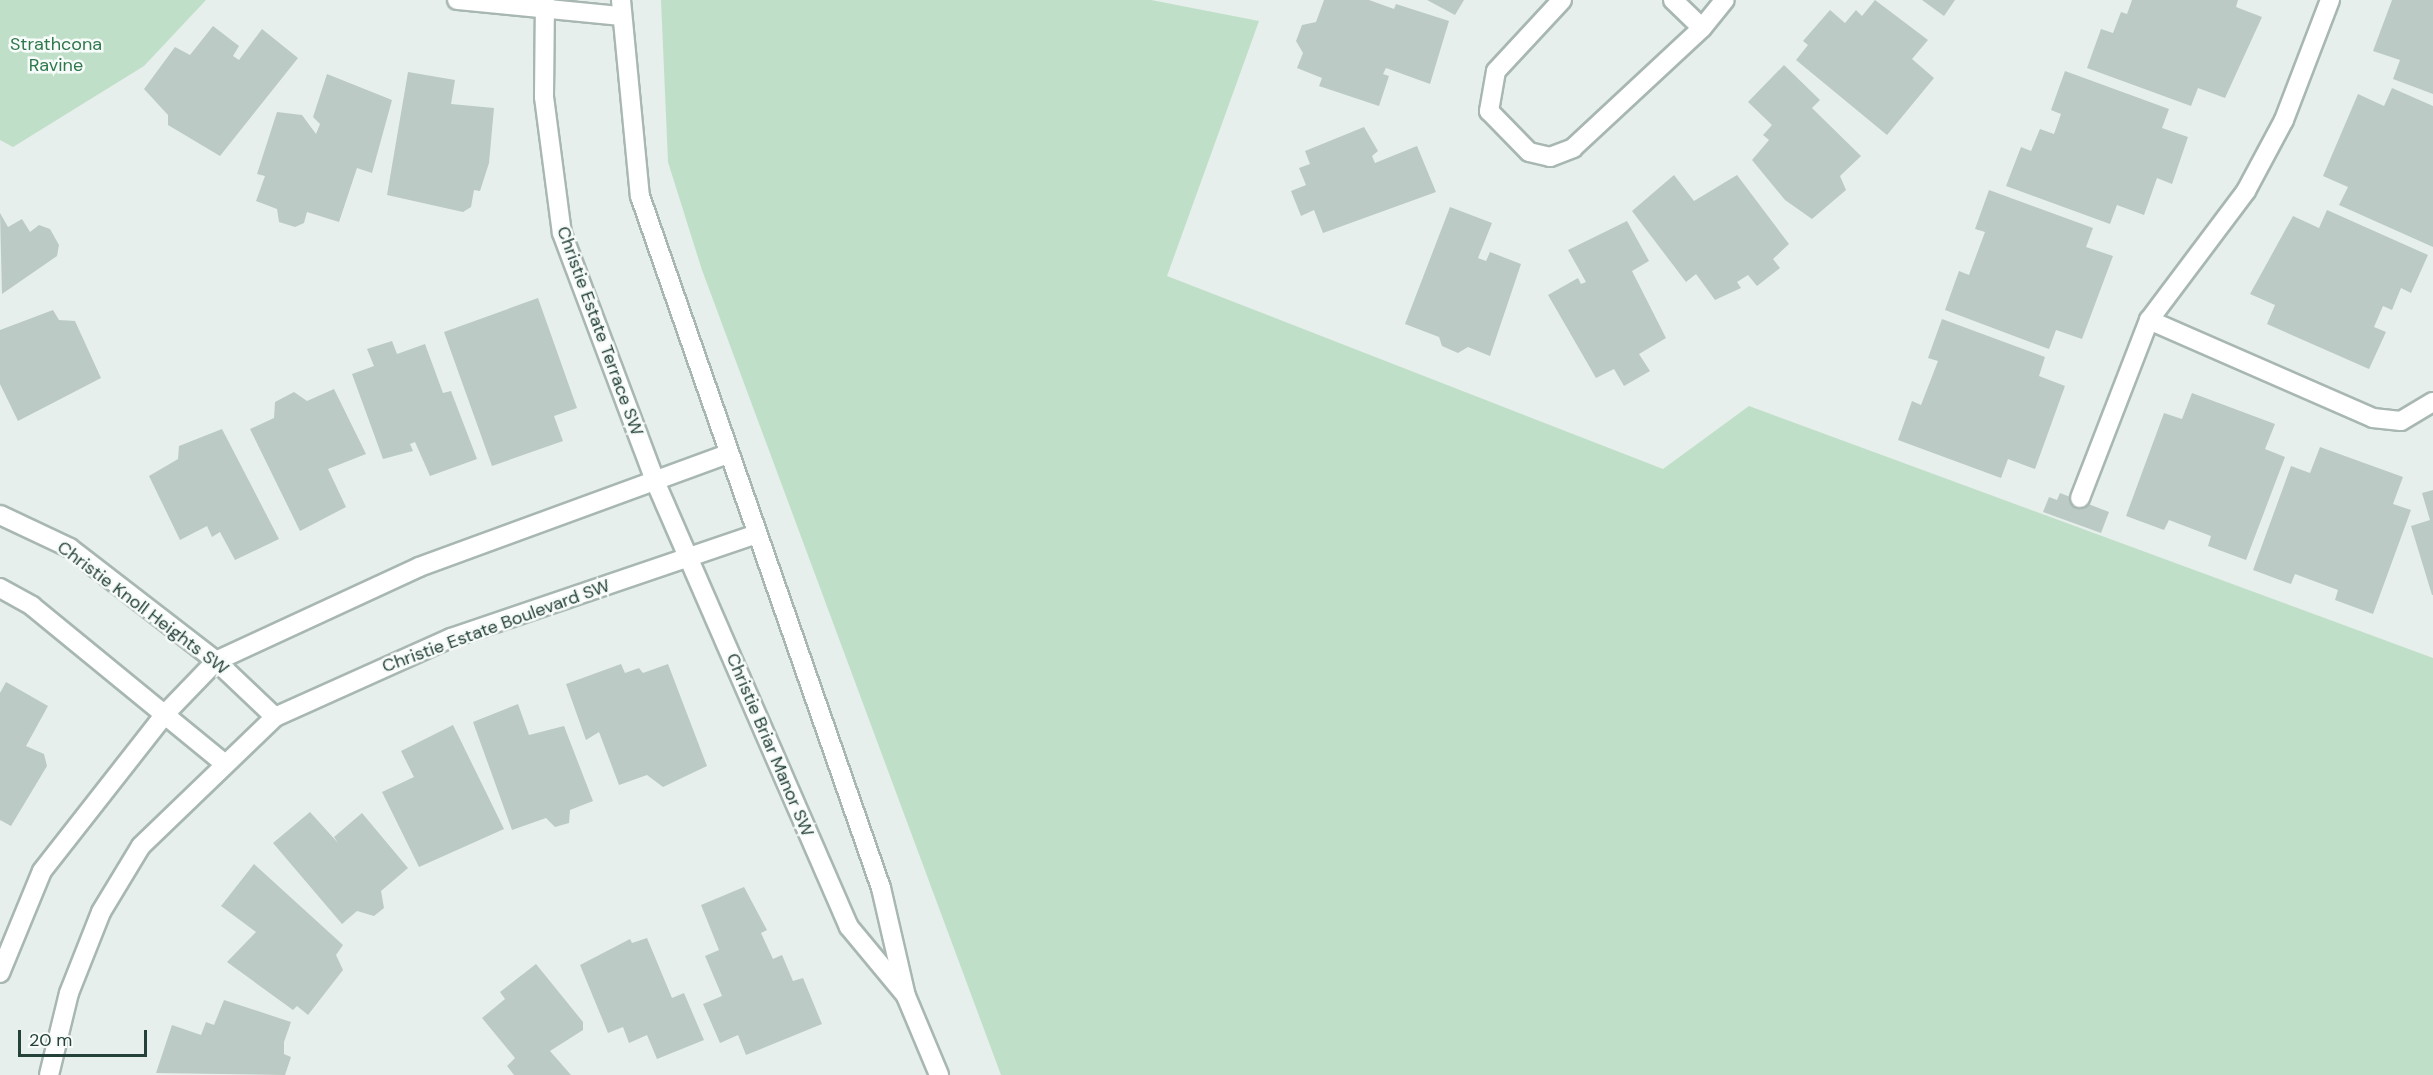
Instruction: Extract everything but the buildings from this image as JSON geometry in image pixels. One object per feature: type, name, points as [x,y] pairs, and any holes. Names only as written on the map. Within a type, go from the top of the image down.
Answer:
[{"type":"street","points":[[0,973],[42,871],[165,714],[216,661],[264,634],[418,567],[727,454],[640,196],[621,8],[457,0]]},
{"type":"street","points":[[1562,0],[1497,71],[1489,111],[1529,152],[1550,157],[1573,148],[1702,28],[1725,0]]},
{"type":"street","points":[[1673,0],[1702,28]]},
{"type":"street","points":[[2080,498],[2150,320],[2246,191],[2284,120],[2330,0]]},
{"type":"street","name":"Christie Estate Terrace SW","points":[[544,5],[544,97],[562,233],[655,481]]},
{"type":"street","points":[[2150,320],[2373,418],[2401,421],[2433,402]]},
{"type":"street","name":"Christie Briar Manor SW","points":[[727,454],[758,534],[881,888],[906,996],[939,1075]]},
{"type":"street","name":"Christie Briar Manor SW","points":[[655,481],[849,927],[906,996]]},
{"type":"street","name":"Christie Knoll Heights SW","points":[[0,514],[70,549],[216,661],[275,717]]},
{"type":"street","name":"Christie Estate Boulevard SW","points":[[49,1075],[69,993],[101,912],[141,846],[275,717],[451,638],[758,534]]},
{"type":"street","points":[[0,588],[32,606],[225,764]]},
{"type":"green space","name":"Strathcona Ravine","points":[[0,0],[206,0],[144,66],[13,147],[0,140]]},
{"type":"green space","points":[[661,0],[1151,0],[1259,21],[1167,276],[1663,469],[1749,406],[2433,658],[2433,1075],[1001,1075],[702,270],[668,162]]}]
